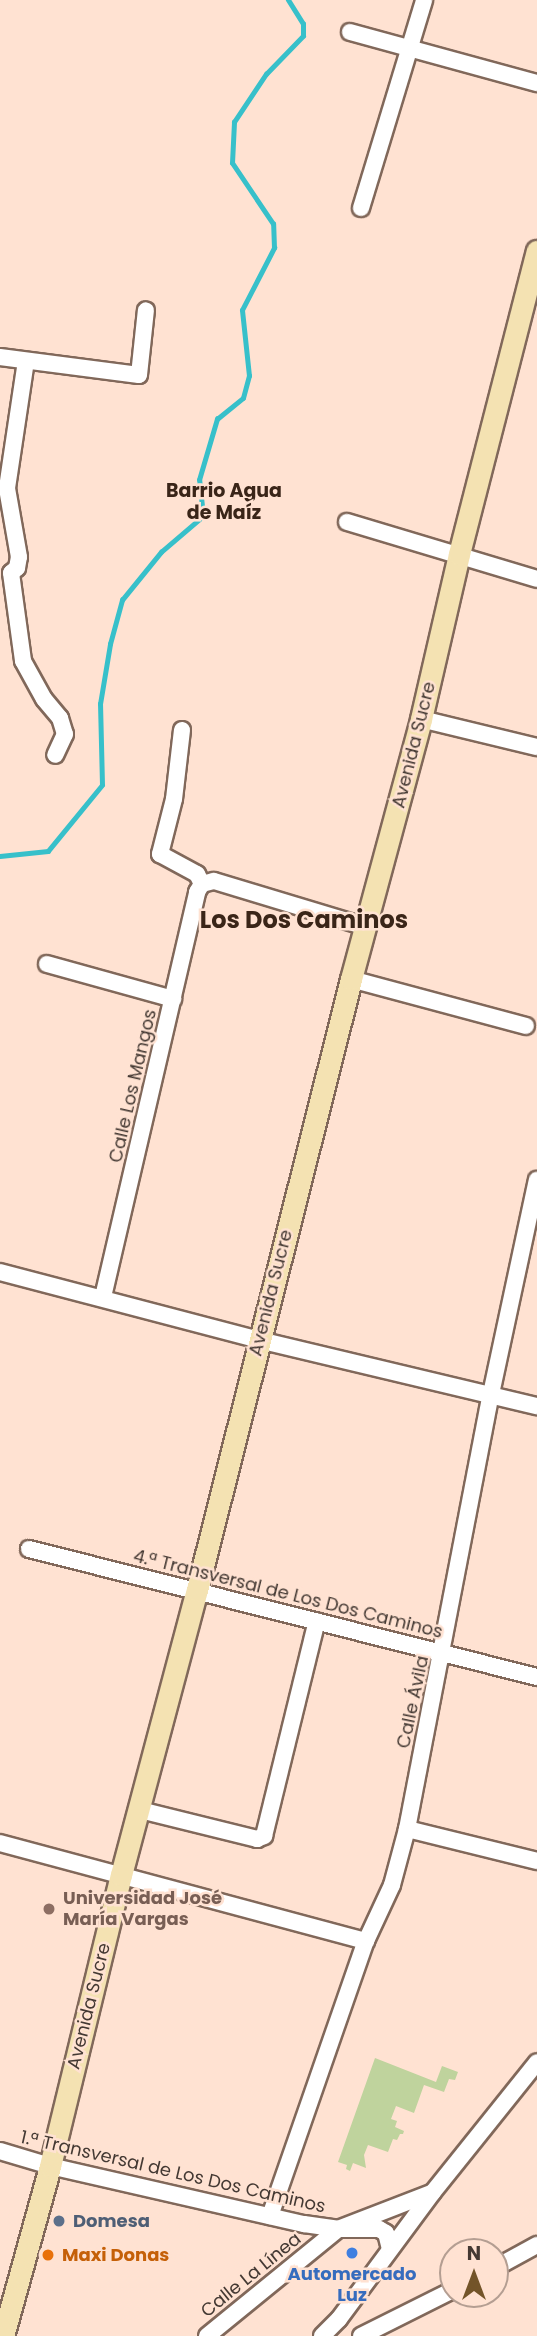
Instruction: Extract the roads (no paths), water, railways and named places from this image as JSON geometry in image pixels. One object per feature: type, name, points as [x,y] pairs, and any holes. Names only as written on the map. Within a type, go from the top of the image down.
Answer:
[{"type":"main road","name":"Avenida Sucre","points":[[4,2336],[50,2166],[121,1875],[197,1590],[351,979],[421,719],[459,554],[537,251]]},
{"type":"street","points":[[361,208],[424,0]]},
{"type":"street","points":[[350,32],[537,83]]},
{"type":"street","points":[[0,357],[139,375],[146,310]]},
{"type":"street","points":[[26,361],[7,488],[19,557],[17,568],[5,574],[23,661],[44,699],[60,718],[65,734],[55,755]]},
{"type":"street","points":[[347,522],[537,579]]},
{"type":"street","points":[[421,719],[537,747]]},
{"type":"street","points":[[182,730],[174,799],[160,854],[197,874],[202,884],[214,881],[366,927]]},
{"type":"street","name":"Calle Los Mangos","points":[[103,1297],[197,892],[202,884]]},
{"type":"street","points":[[47,964],[173,999]]},
{"type":"street","points":[[351,979],[526,1026]]},
{"type":"street","name":"Calle Ávila","points":[[270,2216],[366,1941],[391,1885],[407,1829],[443,1654],[491,1394],[537,1180]]},
{"type":"street","points":[[0,1272],[259,1340],[537,1406]]},
{"type":"street","name":"4.ª Transversal de Los Dos Caminos","points":[[29,1549],[537,1677]]},
{"type":"street","points":[[140,1810],[257,1839],[264,1836],[317,1622]]},
{"type":"street","points":[[407,1829],[537,1861]]},
{"type":"street","points":[[0,1843],[366,1941]]},
{"type":"street","points":[[322,2336],[339,2319],[433,2192],[537,2062]]},
{"type":"street","name":"1.ª Transversal de Los Dos Caminos","points":[[0,2151],[50,2166],[270,2216],[338,2229],[379,2229],[386,2233],[390,2249]]},
{"type":"street","name":"Calle La Línea","points":[[207,2336],[338,2229],[433,2192]]},
{"type":"street","points":[[509,2260],[537,2245]]},
{"type":"street","points":[[361,2336],[439,2297]]},
{"type":"street","points":[[336,2336],[339,2319]]},
{"type":"waterway","points":[[0,856],[48,851],[102,785],[100,704],[110,644],[122,600],[161,552],[203,516],[199,480],[217,419],[243,398],[249,376],[242,310],[274,248],[273,224],[232,163],[234,122],[266,74],[303,36],[303,24],[288,0]]},
{"type":"place","name":"Universidad José María Vargas","points":[[49,1909]]},
{"type":"place","name":"Domesa","points":[[59,2221]]},
{"type":"place","name":"Automercado Luz","points":[[352,2253]]},
{"type":"place","name":"Maxi Donas","points":[[48,2255]]},
{"type":"district","name":"Barrio Agua de Maíz","points":[[224,502]]},
{"type":"district","name":"Los Dos Caminos","points":[[304,920]]}]
